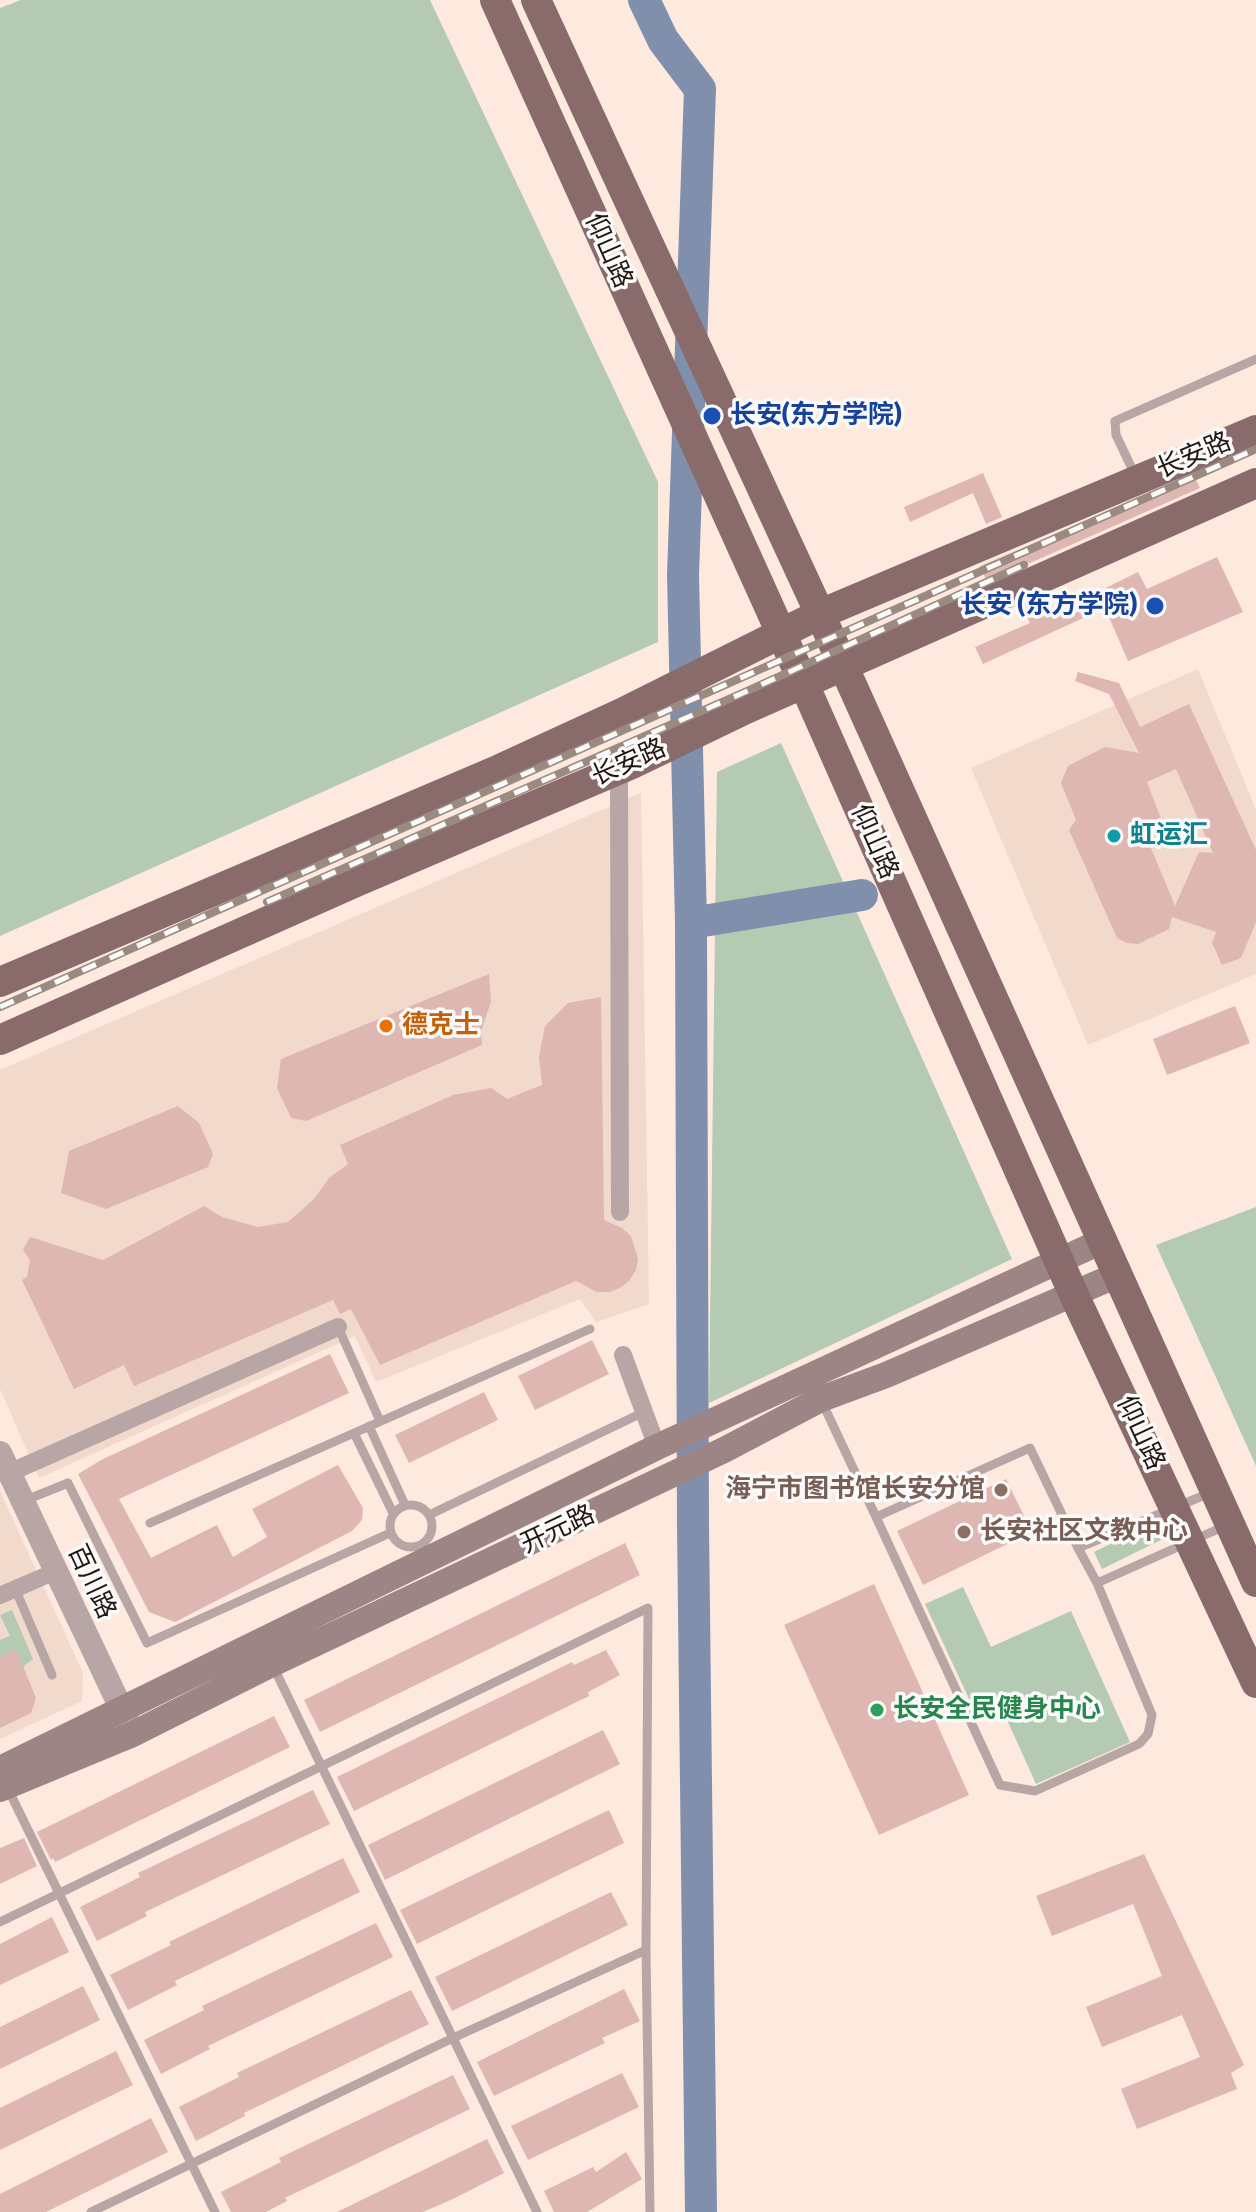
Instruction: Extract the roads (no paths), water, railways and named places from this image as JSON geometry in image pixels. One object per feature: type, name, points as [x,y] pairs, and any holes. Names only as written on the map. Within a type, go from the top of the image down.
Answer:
[{"type":"main road","name":"仰山路","points":[[495,0],[804,684],[1058,1260],[1256,1683]]},
{"type":"main road","name":"仰山路","points":[[536,0],[820,614],[1256,1582]]},
{"type":"main road","name":"长安路","points":[[0,982],[500,769],[738,657],[820,614],[1256,430]]},
{"type":"main road","name":"长安路","points":[[0,1040],[625,766],[746,709],[1256,483]]},
{"type":"main road","points":[[1058,1260],[1102,1241]]},
{"type":"main road","name":"开元路","points":[[2,1781],[122,1710],[424,1552],[1058,1260]]},
{"type":"main road","name":"开元路","points":[[2,1781],[133,1734],[272,1664],[724,1450],[821,1399],[886,1375],[1117,1275]]},
{"type":"street","points":[[620,1212],[625,766]]},
{"type":"street","points":[[5,1463],[338,1327]]},
{"type":"street","points":[[623,1355],[644,1412],[665,1443]]},
{"type":"street","name":"百川路","points":[[5,1463],[133,1734]]},
{"type":"lane","points":[[1137,480],[1116,435],[1115,421],[1256,359]]},
{"type":"lane","points":[[338,1327],[380,1421]]},
{"type":"lane","points":[[150,1523],[590,1329]]},
{"type":"lane","points":[[821,1399],[1000,1785],[1035,1791],[1139,1744],[1148,1734],[1152,1715],[1097,1583],[1030,1448],[876,1517],[879,1523]]},
{"type":"lane","points":[[429,1515],[644,1412]]},
{"type":"lane","points":[[369,1426],[405,1505]]},
{"type":"lane","points":[[354,1433],[393,1513]]},
{"type":"lane","points":[[23,1501],[68,1483],[147,1643],[390,1533]]},
{"type":"lane","points":[[1078,1548],[1215,1491]]},
{"type":"lane","points":[[405,1505],[419,1506],[429,1515],[432,1522],[424,1552],[406,1547],[390,1533],[393,1513],[405,1505]]},
{"type":"lane","points":[[1097,1583],[1230,1524]]},
{"type":"lane","points":[[0,1591],[55,1571]]},
{"type":"lane","points":[[0,1600],[55,1571]]},
{"type":"lane","points":[[17,1593],[52,1675]]},
{"type":"lane","points":[[0,1922],[648,1608],[646,1950],[650,2212]]},
{"type":"lane","points":[[272,1664],[537,2212]]},
{"type":"lane","points":[[2,1781],[215,2212]]},
{"type":"lane","points":[[91,2212],[453,2038],[646,1950]]},
{"type":"waterway","points":[[644,0],[663,40],[700,89],[683,575],[691,923],[693,1525],[701,2212]]},
{"type":"waterway","points":[[691,923],[862,895]]},
{"type":"railway","points":[[0,1007],[1256,449]]},
{"type":"railway","points":[[267,902],[745,692],[1024,565]]},
{"type":"place","name":"长安(东方学院)","points":[[712,416]]},
{"type":"place","name":"长安 (东方学院)","points":[[1155,606]]},
{"type":"place","name":"虹运汇","points":[[1114,836]]},
{"type":"place","name":"德克士","points":[[386,1026]]},
{"type":"place","name":"海宁市图书馆长安分馆","points":[[1001,1490]]},
{"type":"place","name":"长安社区文教中心","points":[[964,1532]]},
{"type":"place","name":"长安全民健身中心","points":[[877,1710]]}]
